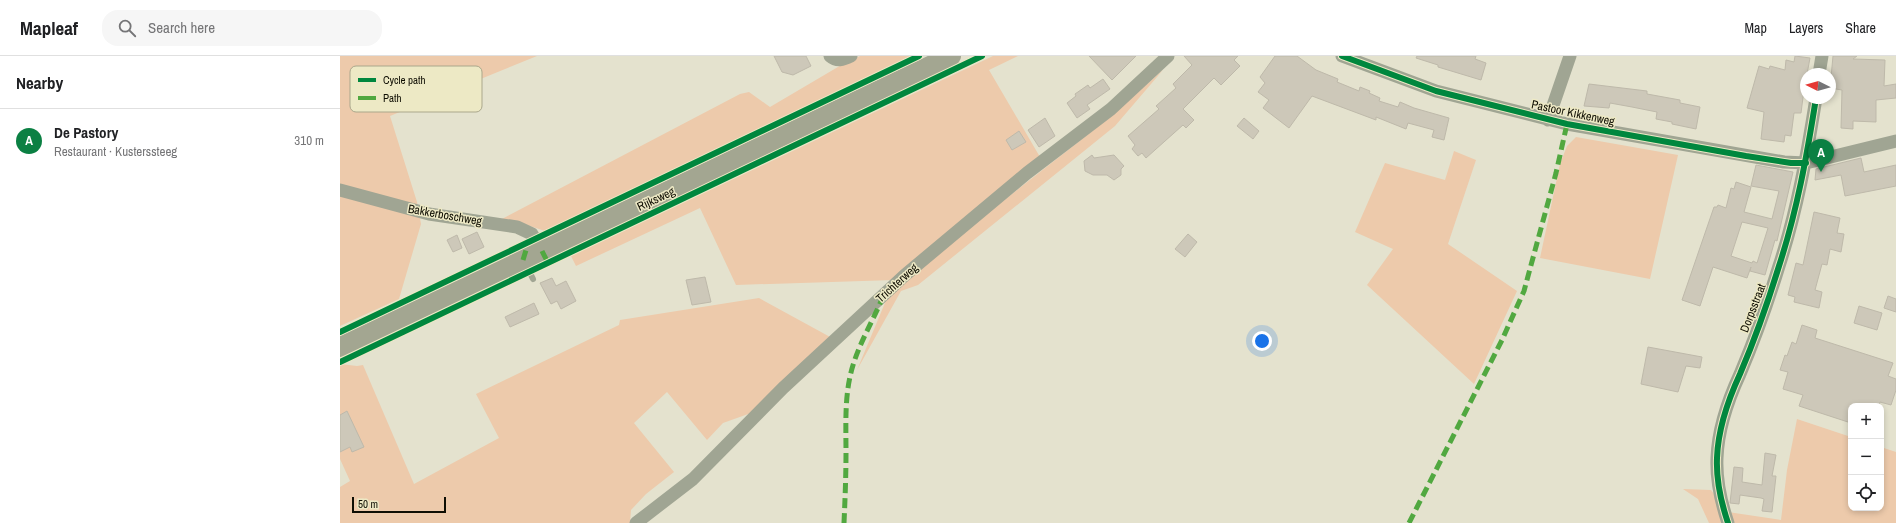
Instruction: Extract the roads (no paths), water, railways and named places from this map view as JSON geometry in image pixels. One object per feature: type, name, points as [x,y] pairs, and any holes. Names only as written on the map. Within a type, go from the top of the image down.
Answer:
[{"type":"main road","name":"Rijksweg","points":[[340,347],[951,56]]},
{"type":"street","points":[[830,56],[834,59],[842,60],[851,56]]},
{"type":"street","name":"Trichterweg","points":[[636,523],[693,479],[783,388],[905,275],[1026,173],[1111,108],[1168,56]]},
{"type":"street","name":"Pastoor Kikkenweg","points":[[1342,56],[1436,91],[1548,120],[1620,135],[1791,163],[1806,163],[1896,141]]},
{"type":"street","points":[[1548,120],[1570,56]]},
{"type":"street","points":[[1820,68],[1822,56]]},
{"type":"street","name":"Dorpsstraat","points":[[1728,523],[1720,496],[1717,476],[1717,449],[1721,428],[1729,398],[1779,268],[1806,163],[1815,104]]},
{"type":"street","name":"Bakkerboschweg","points":[[340,190],[429,214],[517,227],[532,234],[542,251]]},
{"type":"lane","points":[[523,260],[533,279]]},
{"type":"place","name":"De Pastory","points":[[1821,172]]}]
